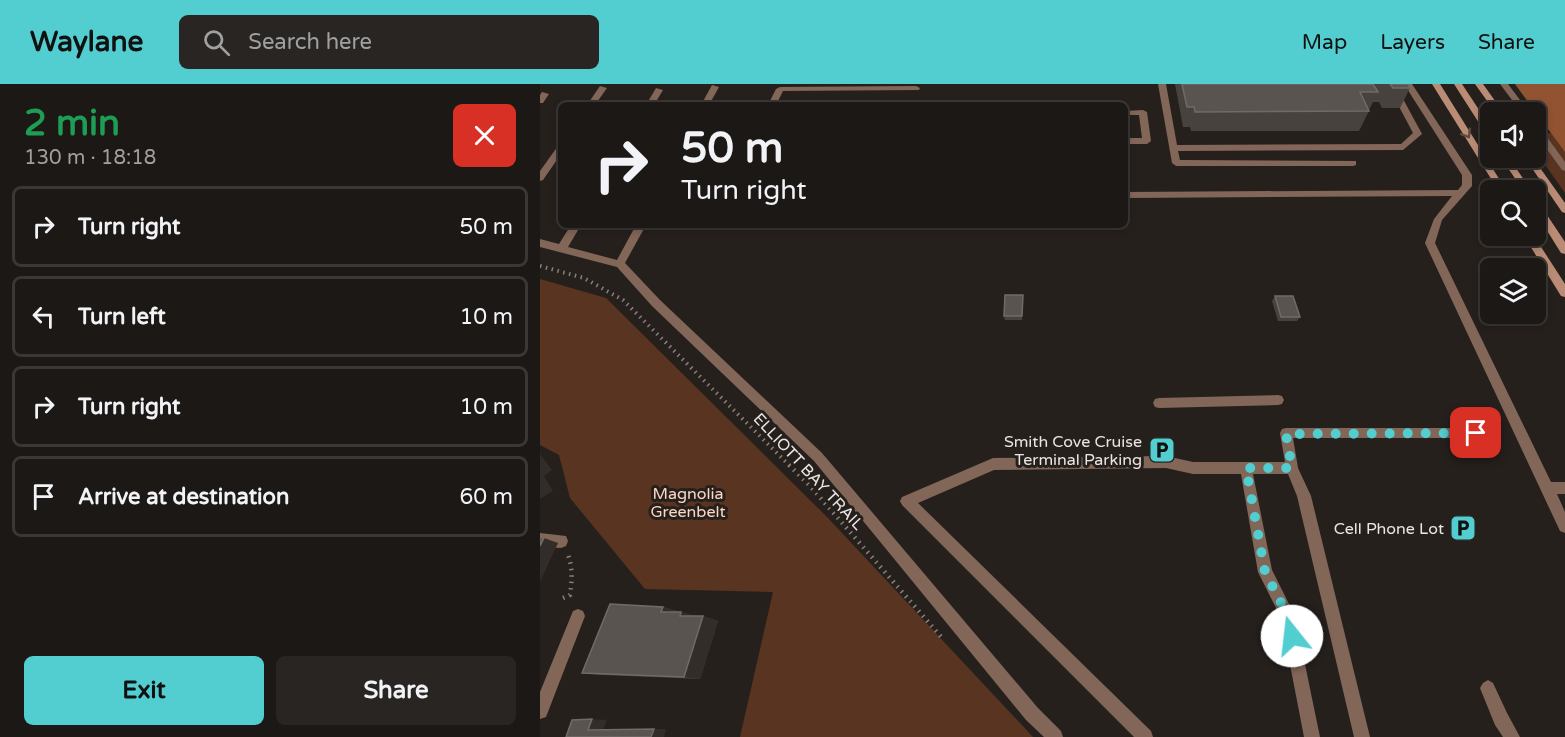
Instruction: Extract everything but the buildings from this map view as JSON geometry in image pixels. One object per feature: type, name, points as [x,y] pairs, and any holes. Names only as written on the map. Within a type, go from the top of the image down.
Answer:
[{"type":"main road","points":[[1436,84],[1496,180]]},
{"type":"main road","points":[[1458,84],[1480,118]]},
{"type":"main road","points":[[1479,84],[1492,102]]},
{"type":"main road","points":[[1536,168],[1565,210]]},
{"type":"main road","points":[[1546,221],[1565,250]]},
{"type":"main road","points":[[1535,246],[1565,293]]},
{"type":"street","points":[[1162,84],[1176,164],[1353,162]]},
{"type":"street","points":[[1173,148],[1403,147],[1418,134],[1391,84]]},
{"type":"street","points":[[1408,84],[1467,175],[1467,186],[1438,218],[1431,232],[1430,243],[1565,526]]},
{"type":"street","points":[[1504,84],[1518,102]]},
{"type":"street","points":[[707,102],[715,87]]},
{"type":"street","points":[[593,102],[603,88]]},
{"type":"street","points":[[774,102],[780,89],[916,88]]},
{"type":"street","points":[[652,102],[659,90]]},
{"type":"street","points":[[1128,113],[1143,112],[1147,141],[1128,141]]},
{"type":"street","points":[[1546,142],[1565,168]]},
{"type":"street","points":[[540,178],[558,152]]},
{"type":"street","points":[[1128,195],[1461,193]]},
{"type":"street","points":[[562,248],[574,228]]},
{"type":"street","points":[[620,264],[639,228]]},
{"type":"street","points":[[540,243],[620,264],[656,303],[818,457],[1032,714],[1055,737]]},
{"type":"street","points":[[1159,403],[1278,400]]},
{"type":"street","points":[[1362,737],[1304,496],[1292,468],[1286,434],[1476,433]]},
{"type":"street","points":[[1145,737],[907,501],[993,464],[1166,462],[1193,468],[1292,468]]},
{"type":"street","points":[[1246,468],[1265,572],[1288,616],[1312,737]]},
{"type":"street","points":[[1547,488],[1565,488]]},
{"type":"street","points":[[540,540],[561,541]]},
{"type":"street","points":[[540,711],[578,616]]},
{"type":"street","points":[[1488,688],[1501,719],[1512,737]]},
{"type":"path","name":"ELLIOTT BAY TRAIL","points":[[540,266],[566,270],[596,282],[624,300],[811,487],[951,648]]},
{"type":"path","points":[[561,541],[571,562],[572,576],[570,595],[563,598]]},
{"type":"green space","points":[[1515,84],[1565,84],[1565,193],[1546,166],[1546,133],[1551,133],[1546,126],[1546,102],[1528,102]]},
{"type":"green space","name":"Magnolia Greenbelt","points":[[540,279],[606,298],[828,518],[1033,737],[740,737],[773,592],[645,589],[570,498],[559,455],[540,445]]},
{"type":"shaded area","points":[[1515,84],[1565,84],[1565,152],[1546,126],[1546,102],[1528,102]]},
{"type":"place","name":"Smith Cove Cruise Terminal Parking","points":[[1162,450]]},
{"type":"place","name":"Cell Phone Lot","points":[[1463,528]]},
{"type":"route","points":[[1292,636],[1288,616],[1265,572],[1246,468],[1292,468],[1286,434],[1476,433]]}]
